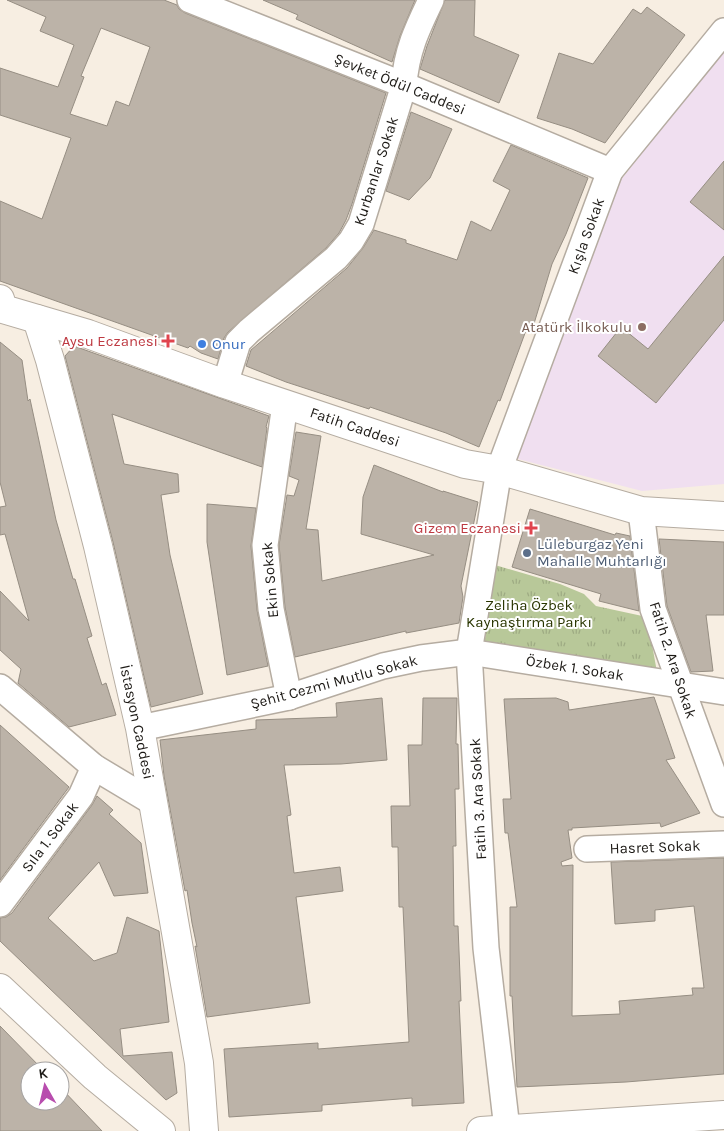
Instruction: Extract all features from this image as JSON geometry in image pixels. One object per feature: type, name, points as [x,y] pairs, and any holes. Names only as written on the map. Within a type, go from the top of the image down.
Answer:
[{"type":"main road","name":"Fatih Caddesi","points":[[1,306],[88,334],[225,384],[465,464],[499,470],[641,511],[724,516]]},
{"type":"main road","name":"İstasyon Caddesi","points":[[38,319],[98,546],[140,728],[199,1063],[204,1131]]},
{"type":"main road","points":[[0,988],[95,1077],[161,1131]]},
{"type":"main road","points":[[494,1130],[724,1115]]},
{"type":"street","name":"Şevket Ödül Caddesi","points":[[190,0],[404,85],[610,171]]},
{"type":"street","name":"Kurbanlar Sokak","points":[[225,384],[238,342],[249,330],[336,258],[351,241],[360,224],[404,85],[405,66],[413,36],[431,0]]},
{"type":"street","name":"Kışla Sokak","points":[[499,470],[610,171],[724,31]]},
{"type":"street","name":"Ekin Sokak","points":[[285,404],[265,545],[271,609],[289,697]]},
{"type":"street","name":"Fatih 3. Ara Sokak","points":[[494,1130],[486,948],[469,652],[499,470]]},
{"type":"street","name":"Fatih 2. Ara Sokak","points":[[641,511],[653,609],[724,804]]},
{"type":"street","name":"Şehit Cezmi Mutlu Sokak","points":[[140,728],[289,697],[383,666],[421,658],[469,652]]},
{"type":"street","name":"Özbek 1. Sokak","points":[[469,652],[724,692]]},
{"type":"street","points":[[0,687],[94,767],[154,804]]},
{"type":"street","name":"Sıla 1. Sokak","points":[[0,904],[80,796],[94,767]]},
{"type":"street","name":"Hasret Sokak","points":[[587,850],[724,844]]},
{"type":"shaded area","name":"Atatürk İlkokulu","points":[[724,50],[724,484],[642,491],[514,458],[608,196]]},
{"type":"green space","name":"Zeliha Özbek Kaynaştırma Parkı","points":[[495,565],[560,584],[584,594],[596,606],[647,617],[657,672],[484,646]]},
{"type":"building","points":[[7,0],[164,0],[177,5],[185,13],[386,93],[352,204],[339,233],[326,248],[228,332],[224,338],[218,359],[201,353],[190,346],[188,348],[0,281],[0,201],[42,219],[71,138],[0,115],[0,68],[58,87],[74,45],[40,31],[46,17]],"holes":[[[101,28],[150,47],[129,106],[116,101],[107,126],[70,114],[84,77],[81,76]]]},
{"type":"building","points":[[263,0],[415,0],[400,36],[392,62],[296,19],[298,15]]},
{"type":"building","points":[[445,0],[475,0],[474,36],[519,55],[499,103],[420,69]]},
{"type":"building","points":[[647,7],[685,35],[605,143],[572,129],[537,118],[559,53],[593,64],[633,9],[641,14]]},
{"type":"building","points":[[411,112],[452,129],[430,178],[409,200],[386,191]]},
{"type":"building","points":[[511,145],[588,178],[552,264],[533,327],[528,325],[500,401],[498,400],[479,447],[446,433],[370,407],[369,409],[286,382],[246,366],[251,350],[347,268],[374,230],[457,260],[471,221],[491,231],[510,190],[493,181]]},
{"type":"building","points":[[724,161],[724,230],[690,202]]},
{"type":"building","points":[[724,256],[724,320],[656,403],[598,356],[621,327],[648,349]]},
{"type":"building","points":[[0,342],[22,360],[28,401],[30,399],[56,520],[92,636],[87,638],[102,685],[106,683],[116,715],[69,727],[18,683],[21,669],[0,650],[0,591],[29,621],[5,534],[0,535],[0,507],[6,506],[0,482]]},
{"type":"building","points":[[74,346],[269,416],[262,467],[112,414],[124,464],[178,474],[179,492],[161,495],[170,555],[203,694],[151,707],[113,542],[65,356]]},
{"type":"building","points":[[296,432],[321,436],[306,529],[318,530],[322,581],[434,555],[361,534],[363,497],[374,465],[443,492],[478,502],[461,586],[463,597],[459,623],[406,633],[406,631],[295,657],[285,607],[279,545],[287,495],[294,496],[299,480],[289,476]]},
{"type":"building","points":[[207,504],[256,508],[251,546],[257,610],[268,666],[227,675],[207,542]]},
{"type":"building","points":[[530,509],[615,535],[616,533],[630,536],[639,611],[599,601],[601,594],[512,567]]},
{"type":"building","points":[[659,539],[724,542],[724,615],[706,615],[713,671],[691,672],[667,606]]},
{"type":"building","points":[[654,697],[675,758],[666,760],[700,813],[661,827],[660,823],[572,828],[572,830],[568,830],[572,858],[561,862],[562,866],[573,865],[572,1016],[620,1014],[619,1001],[693,995],[692,988],[704,988],[694,906],[655,910],[655,921],[615,924],[611,862],[724,858],[724,1074],[626,1082],[517,1087],[512,996],[510,996],[510,907],[517,907],[508,833],[505,833],[503,799],[511,799],[504,699],[556,698],[568,702],[569,710]]},
{"type":"building","points":[[382,698],[387,760],[341,764],[284,765],[291,815],[287,816],[294,873],[340,867],[343,891],[296,897],[310,1003],[207,1017],[187,890],[185,891],[164,776],[160,740],[256,729],[256,720],[337,717],[336,703]]},
{"type":"building","points":[[423,698],[457,698],[456,744],[458,744],[459,789],[455,789],[456,846],[453,846],[454,926],[458,926],[461,1001],[459,1001],[464,1103],[412,1106],[412,1098],[322,1105],[322,1111],[229,1117],[224,1049],[318,1043],[318,1049],[409,1042],[403,907],[399,907],[398,847],[392,847],[391,806],[410,806],[408,745],[422,745]]},
{"type":"building","points":[[0,725],[69,787],[0,880]]},
{"type":"building","points":[[97,796],[113,810],[109,814],[141,843],[148,893],[114,896],[99,862],[48,918],[94,961],[117,953],[127,917],[159,931],[169,1022],[120,1029],[123,1056],[172,1052],[177,1093],[166,1100],[0,941],[0,918],[12,913]]},
{"type":"building","points":[[0,1026],[34,1061],[20,1061],[20,1111],[70,1111],[70,1097],[102,1131],[0,1131]]},
{"type":"place","name":"Atatürk İlkokulu","points":[[642,327]]},
{"type":"place","name":"Aysu Eczanesi","points":[[168,341]]},
{"type":"place","name":"Onur","points":[[202,344]]},
{"type":"place","name":"Gizem Eczanesi","points":[[531,528]]},
{"type":"place","name":"Lüleburgaz Yeni Mahalle Muhtarlığı","points":[[527,553]]}]
